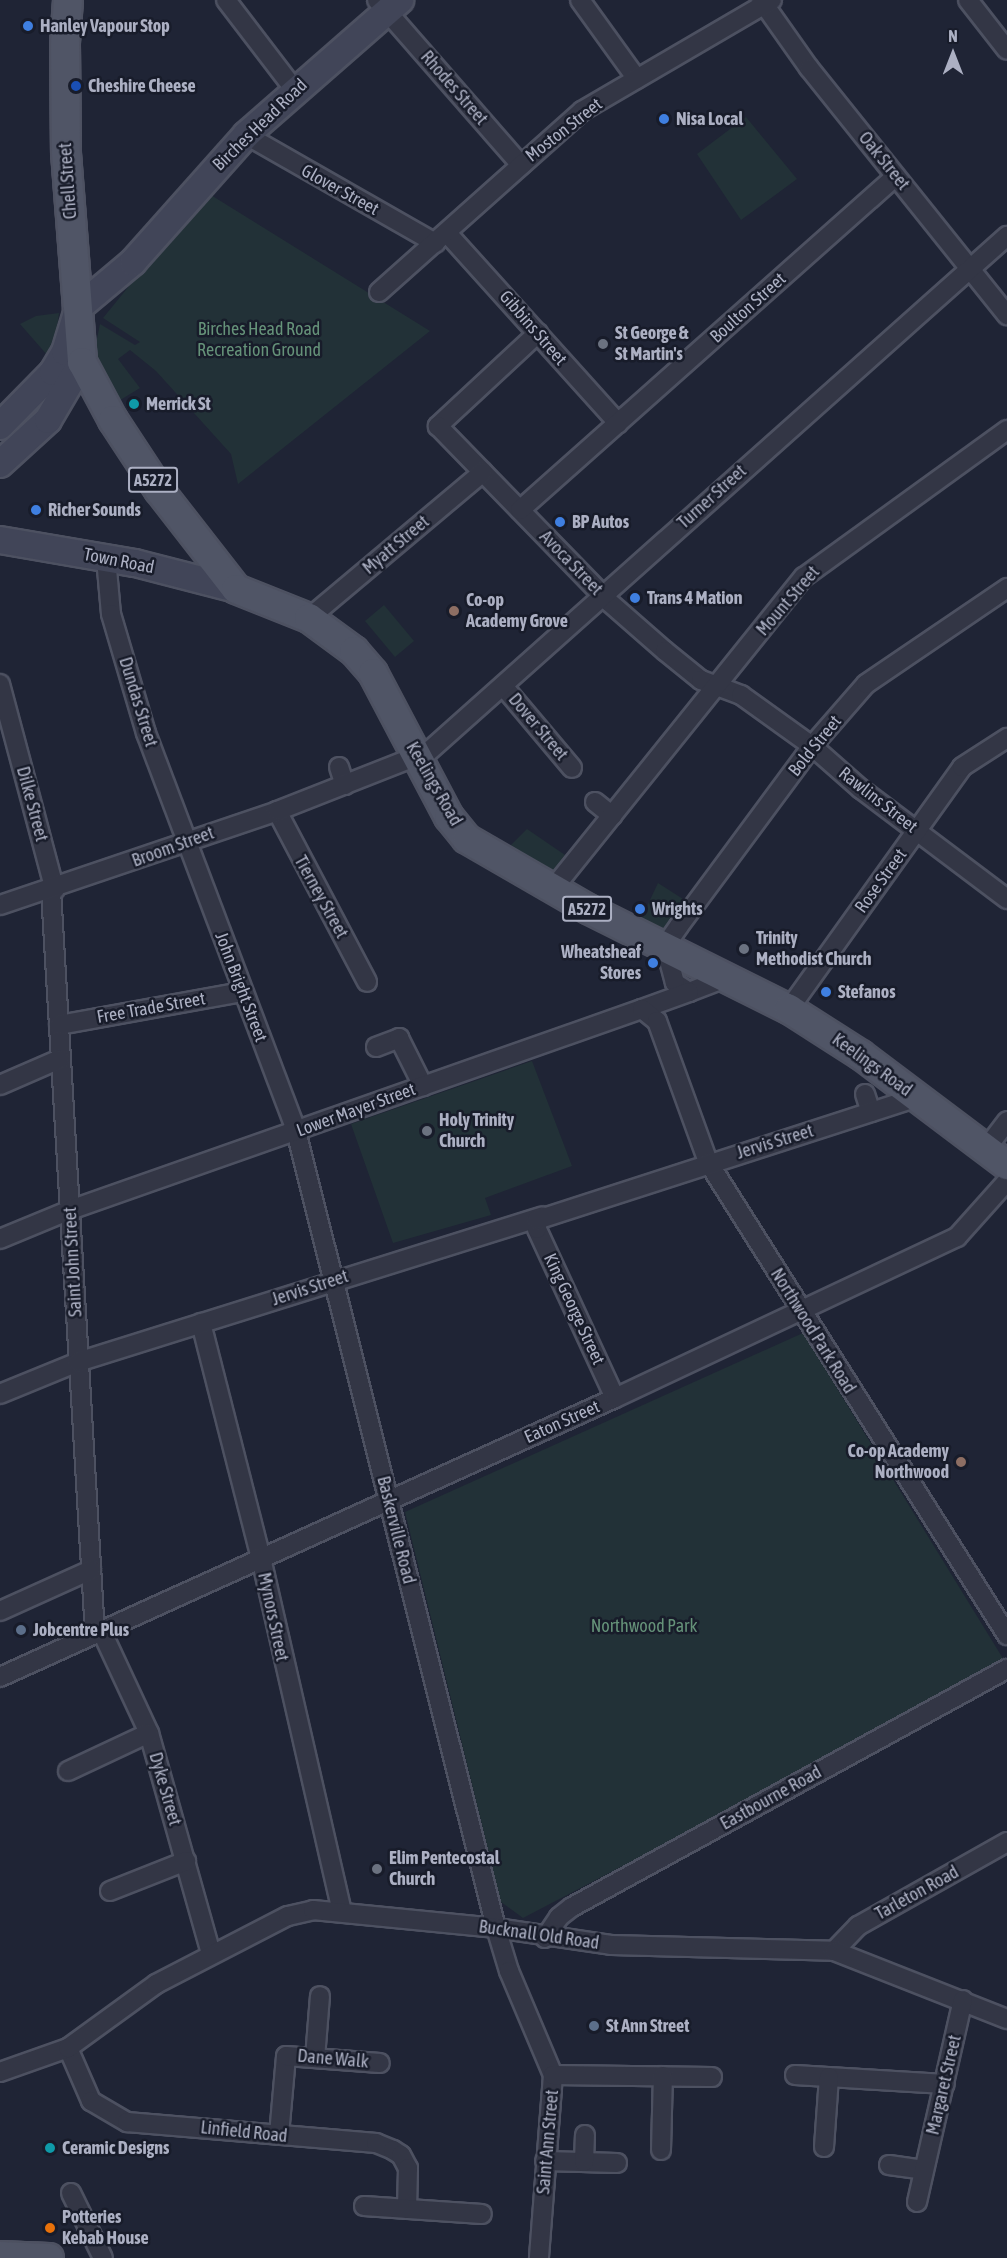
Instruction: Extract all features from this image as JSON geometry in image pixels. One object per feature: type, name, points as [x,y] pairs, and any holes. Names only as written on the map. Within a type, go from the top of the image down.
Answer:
[{"type":"main road","name":"Chell Street","points":[[68,0],[65,130],[82,374]]},
{"type":"main road","name":"A5272","points":[[82,374],[159,490],[236,589]]},
{"type":"main road","name":"Keelings Road","points":[[236,589],[309,618],[334,633],[373,673],[449,817],[468,839],[552,890],[789,1009],[861,1055],[996,1157]]},
{"type":"main road","points":[[1,2255],[49,2258]]},
{"type":"street","points":[[226,0],[294,89]]},
{"type":"street","points":[[580,0],[637,79]]},
{"type":"street","points":[[968,0],[1007,50]]},
{"type":"street","name":"Moston Street","points":[[379,292],[582,111],[765,2]]},
{"type":"street","name":"Oak Street","points":[[765,2],[895,177],[1007,315]]},
{"type":"street","name":"Birches Head Road","points":[[77,312],[133,262],[246,135],[388,4]]},
{"type":"street","name":"Rhodes Street","points":[[388,4],[521,165]]},
{"type":"street","name":"Glover Street","points":[[246,135],[441,238]]},
{"type":"street","name":"Boulton Street","points":[[520,510],[895,177]]},
{"type":"street","name":"Turner Street","points":[[418,758],[503,686],[1007,236]]},
{"type":"street","name":"Gibbins Street","points":[[441,238],[538,333],[618,423]]},
{"type":"street","name":"Birches Head Road","points":[[75,272],[103,272],[133,262]]},
{"type":"street","points":[[0,426],[42,385],[65,352],[77,312]]},
{"type":"street","name":"Avoca Street","points":[[538,333],[438,426],[603,595],[701,680],[716,685]]},
{"type":"street","points":[[42,385],[82,374]]},
{"type":"street","points":[[0,464],[48,420],[82,374]]},
{"type":"street","name":"Mount Street","points":[[552,890],[716,685],[819,563],[1007,430]]},
{"type":"street","name":"Myatt Street","points":[[309,618],[483,472]]},
{"type":"street","name":"Town Road","points":[[0,540],[106,558],[236,589]]},
{"type":"street","name":"Dundas Street","points":[[106,558],[111,614],[146,734],[185,842]]},
{"type":"street","name":"Bold Street","points":[[665,946],[812,746],[867,684],[1007,588]]},
{"type":"street","name":"Dilke Street","points":[[0,684],[53,890]]},
{"type":"street","name":"Rawlins Street","points":[[716,685],[741,695],[812,746],[917,831],[1007,899]]},
{"type":"street","name":"Dover Street","points":[[503,686],[572,768]]},
{"type":"street","name":"Rose Street","points":[[789,1009],[962,767],[1007,738]]},
{"type":"street","name":"Broom Street","points":[[0,906],[53,890],[277,811],[418,758]]},
{"type":"street","points":[[339,767],[345,785]]},
{"type":"street","points":[[595,802],[607,823]]},
{"type":"street","name":"Tierney Street","points":[[277,811],[367,982]]},
{"type":"street","name":"John Bright Street","points":[[185,842],[296,1131]]},
{"type":"street","name":"Saint John Street","points":[[53,890],[60,1059],[78,1362],[91,1570],[98,1632]]},
{"type":"street","points":[[665,946],[675,983],[689,992],[728,977]]},
{"type":"street","name":"Free Trade Street","points":[[59,1025],[242,992]]},
{"type":"street","name":"Lower Mayer Street","points":[[0,1239],[70,1210],[423,1086],[646,1011],[689,992]]},
{"type":"street","name":"Northwood Park Road","points":[[646,1011],[657,1021],[708,1162],[1007,1635]]},
{"type":"street","points":[[376,1047],[399,1038],[423,1086]]},
{"type":"street","points":[[0,1084],[60,1059]]},
{"type":"street","points":[[865,1094],[871,1112]]},
{"type":"street","name":"Jervis Street","points":[[0,1394],[78,1362],[334,1280],[540,1218],[708,1162],[917,1097]]},
{"type":"street","points":[[996,1157],[1007,1121]]},
{"type":"street","name":"Baskerville Road","points":[[296,1131],[496,1928]]},
{"type":"street","name":"Eaton Street","points":[[0,1677],[615,1398],[957,1237],[1007,1181]]},
{"type":"street","name":"King George Street","points":[[540,1218],[537,1229],[615,1398]]},
{"type":"street","name":"Mynors Street","points":[[201,1323],[261,1558],[342,1911]]},
{"type":"street","points":[[0,1611],[91,1570]]},
{"type":"street","name":"Dyke Street","points":[[98,1632],[111,1653],[149,1732],[211,1954]]},
{"type":"street","name":"Eastbourne Road","points":[[545,1938],[559,1917],[572,1907],[1007,1669]]},
{"type":"street","points":[[68,1772],[149,1732]]},
{"type":"street","name":"Tarleton Road","points":[[834,1951],[858,1926],[1007,1842]]},
{"type":"street","points":[[110,1891],[186,1861]]},
{"type":"street","name":"Bucknall Old Road","points":[[0,2072],[68,2048],[93,2033],[156,1984],[288,1916],[313,1910],[342,1911],[496,1928],[545,1938],[611,1945],[834,1951],[1006,2017]]},
{"type":"street","name":"Saint Ann Street","points":[[496,1928],[509,1971],[553,2075],[539,2258]]},
{"type":"street","points":[[315,2058],[320,1996]]},
{"type":"street","name":"Margaret Street","points":[[917,2202],[963,2000]]},
{"type":"street","name":"Linfield Road","points":[[68,2048],[91,2101],[127,2122],[376,2144],[393,2150],[401,2155],[408,2168],[407,2209]]},
{"type":"street","name":"Dane Walk","points":[[279,2134],[286,2056],[380,2063]]},
{"type":"street","points":[[553,2075],[712,2077]]},
{"type":"street","points":[[795,2075],[945,2084]]},
{"type":"street","points":[[661,2150],[663,2076]]},
{"type":"street","points":[[824,2147],[830,2077]]},
{"type":"street","points":[[584,2162],[585,2135]]},
{"type":"street","points":[[545,2161],[617,2163]]},
{"type":"street","points":[[890,2165],[924,2170]]},
{"type":"street","points":[[71,2193],[103,2258]]},
{"type":"street","points":[[364,2206],[482,2214]]},
{"type":"green space","points":[[746,117],[797,179],[741,220],[697,154]]},
{"type":"green space","name":"Birches Head Road Recreation Ground","points":[[206,192],[430,331],[238,484],[231,454],[156,371],[130,350],[118,359],[140,388],[117,402],[94,353],[100,324],[135,345],[140,342],[103,318]]},
{"type":"green space","points":[[59,313],[56,335],[48,356],[20,324],[36,316]]},
{"type":"green space","points":[[384,605],[414,641],[395,657],[365,621]]},
{"type":"green space","points":[[527,829],[565,855],[553,871],[508,848]]},
{"type":"green space","points":[[658,883],[683,899],[663,930],[641,919]]},
{"type":"green space","points":[[532,1061],[572,1166],[485,1198],[491,1215],[393,1243],[351,1124]]},
{"type":"green space","name":"Northwood Park","points":[[803,1333],[1007,1665],[523,1918],[501,1902],[405,1512]]},
{"type":"place","name":"Hanley Vapour Stop","points":[[28,26]]},
{"type":"place","name":"Cheshire Cheese","points":[[76,86]]},
{"type":"place","name":"Nisa Local","points":[[664,119]]},
{"type":"place","name":"St George & St Martin's","points":[[603,344]]},
{"type":"place","name":"Merrick St","points":[[134,404]]},
{"type":"place","name":"Richer Sounds","points":[[36,510]]},
{"type":"place","name":"BP Autos","points":[[560,522]]},
{"type":"place","name":"Trans 4 Mation","points":[[635,598]]},
{"type":"place","name":"Co-op Academy Grove","points":[[454,611]]},
{"type":"place","name":"Wrights","points":[[640,909]]},
{"type":"place","name":"Trinity Methodist Church","points":[[744,949]]},
{"type":"place","name":"Wheatsheaf Stores","points":[[653,963]]},
{"type":"place","name":"Stefanos","points":[[826,992]]},
{"type":"place","name":"Holy Trinity Church","points":[[427,1131]]},
{"type":"place","name":"Co-op Academy Northwood","points":[[961,1462]]},
{"type":"place","name":"Jobcentre Plus","points":[[21,1630]]},
{"type":"place","name":"Elim Pentecostal Church","points":[[377,1869]]},
{"type":"place","name":"St Ann Street","points":[[594,2026]]},
{"type":"place","name":"Ceramic Designs","points":[[50,2148]]},
{"type":"place","name":"Potteries Kebab House","points":[[50,2228]]}]
